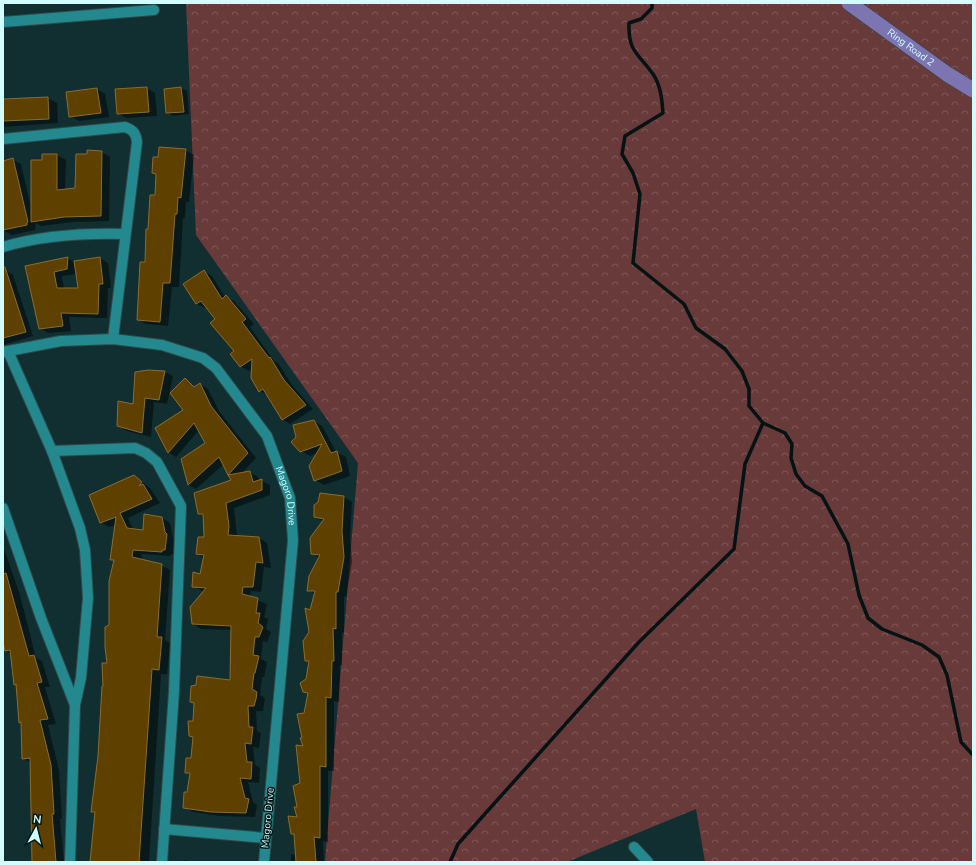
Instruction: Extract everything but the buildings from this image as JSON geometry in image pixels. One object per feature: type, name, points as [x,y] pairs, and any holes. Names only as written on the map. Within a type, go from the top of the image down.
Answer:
[{"type":"main road","name":"Ring Road 2","points":[[849,3],[947,74],[973,90]]},
{"type":"street","points":[[3,22],[154,10]]},
{"type":"street","points":[[3,139],[125,127],[132,129],[136,135],[137,142],[113,339]]},
{"type":"street","points":[[3,247],[38,238],[72,234],[125,234]]},
{"type":"street","name":"Magoro Drive","points":[[6,352],[61,341],[113,339],[162,345],[203,358],[216,368],[267,436],[290,498],[294,540],[264,862]]},
{"type":"street","points":[[6,352],[52,451],[80,528],[87,570],[88,598],[81,678],[76,705],[70,862]]},
{"type":"street","points":[[52,451],[135,448],[146,453],[156,462],[181,506],[174,692],[162,862]]},
{"type":"street","points":[[3,508],[41,618],[76,705]]},
{"type":"street","points":[[164,829],[266,838]]},
{"type":"street","points":[[634,847],[648,862]]},
{"type":"green space","points":[[186,3],[973,3],[973,862],[705,862],[696,809],[567,862],[325,861],[358,463],[196,235]]},
{"type":"waterway","points":[[652,3],[652,8],[641,19],[629,23],[629,33],[632,46],[658,83],[662,98],[663,113],[625,136],[622,154],[633,173],[640,194],[633,263],[684,304],[696,328],[725,349],[742,371],[749,389],[749,406],[763,423],[785,433],[792,444],[791,458],[796,474],[805,486],[822,496],[848,544],[859,595],[868,618],[882,629],[922,645],[939,657],[947,675],[961,742],[973,755]]},
{"type":"waterway","points":[[450,862],[458,844],[639,642],[734,549],[745,464],[763,423]]}]
